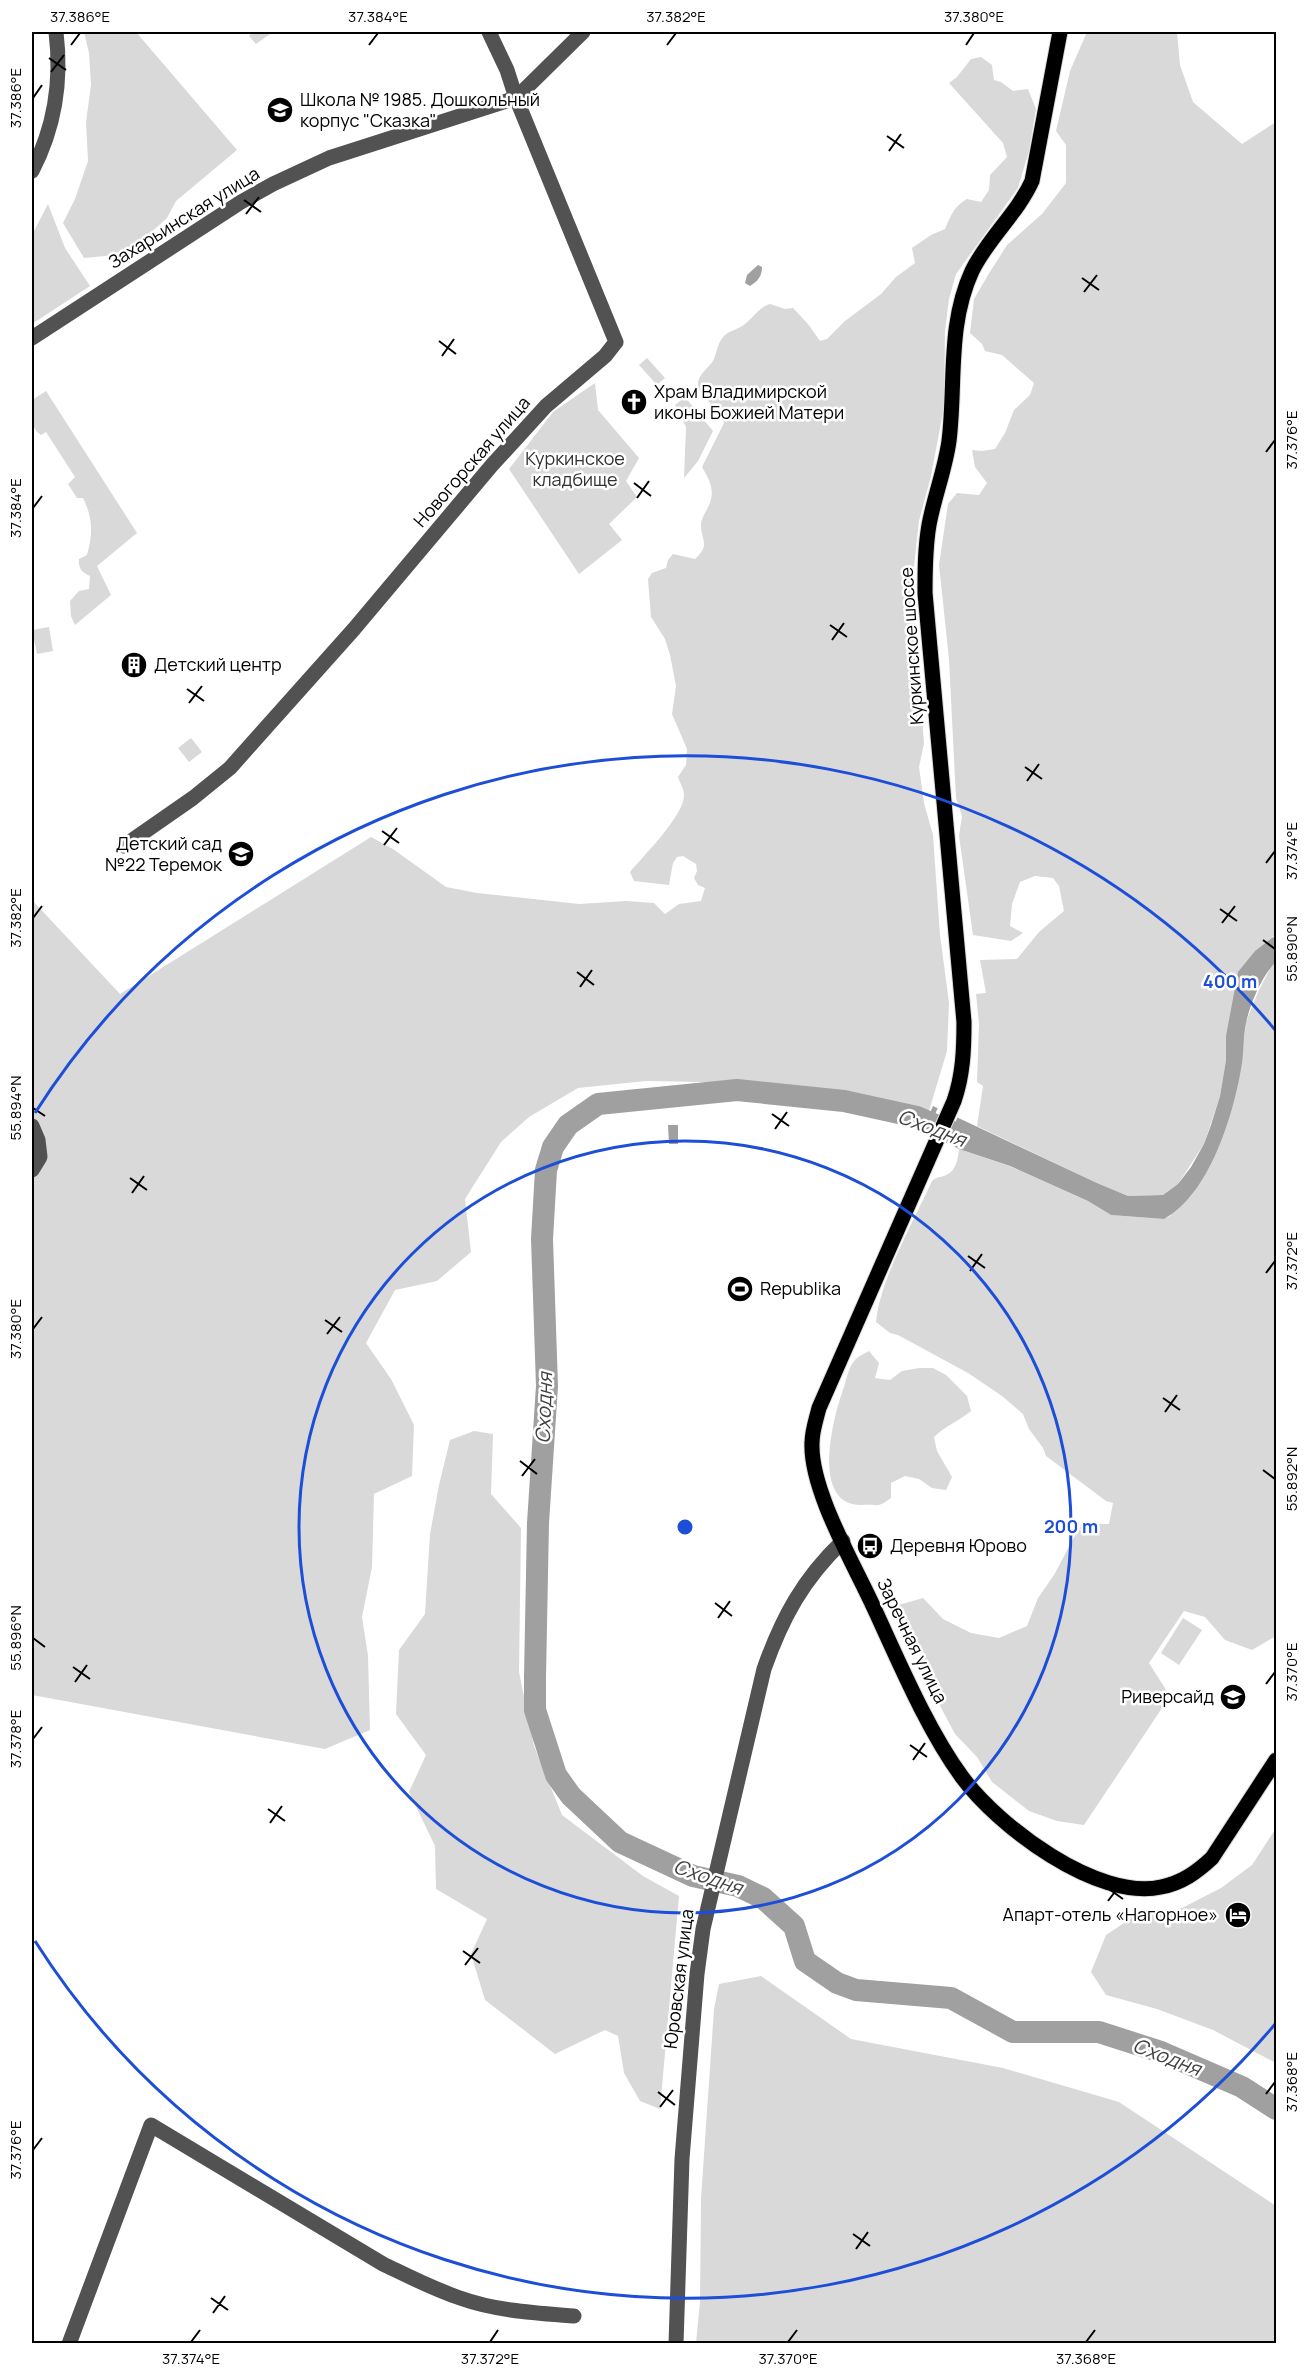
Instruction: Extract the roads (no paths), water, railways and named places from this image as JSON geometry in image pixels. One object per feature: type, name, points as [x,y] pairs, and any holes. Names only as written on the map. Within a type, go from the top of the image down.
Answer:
[{"type":"main road","name":"Куркинское шоссе","points":[[939,1134],[954,1101],[961,1077],[964,1023],[925,593],[925,553],[929,524],[949,445],[954,399],[954,340],[960,303],[972,271],[987,246],[1024,199],[1032,181],[1060,32]]},
{"type":"main road","name":"Заречная улица","points":[[939,1134],[819,1408],[813,1429],[812,1445],[820,1491],[901,1666],[946,1752],[976,1794],[1036,1845],[1086,1873],[1111,1884],[1136,1889],[1160,1887],[1180,1881],[1198,1871],[1212,1858],[1225,1840],[1276,1760]]},
{"type":"street","points":[[32,171],[50,129],[57,97],[59,66],[56,32]]},
{"type":"street","name":"Новогорская улица","points":[[124,846],[194,798],[230,768],[354,629],[492,465],[546,406],[605,356],[616,342],[516,98],[507,70],[489,32]]},
{"type":"street","name":"Захарьинская улица","points":[[32,338],[241,202],[273,184],[360,147],[516,98],[583,32]]},
{"type":"street","points":[[32,1126],[38,1140],[40,1157],[32,1170]]},
{"type":"street","name":"Юровская улица","points":[[676,2343],[686,2103],[697,1974],[707,1907],[764,1669],[773,1644],[796,1597],[819,1563],[843,1541]]},
{"type":"street","points":[[69,2343],[151,2125],[383,2264],[413,2278],[461,2299],[490,2306],[574,2316]]},
{"type":"water","points":[[758,265],[762,267],[760,276],[750,286],[745,283],[747,275]]},
{"type":"water","points":[[1276,935],[1276,962],[1261,982],[1250,1007],[1237,1088],[1225,1131],[1206,1173],[1194,1192],[1180,1208],[1164,1219],[1111,1215],[1088,1201],[1010,1166],[959,1149],[933,1136],[924,1127],[933,1106],[1128,1196],[1163,1195],[1178,1184],[1191,1167],[1204,1144],[1211,1125],[1220,1096],[1226,1060],[1226,1036],[1238,972],[1255,951]]},
{"type":"water","points":[[668,1125],[678,1125],[678,1144],[669,1144]]},
{"type":"waterway","name":"Сходня","points":[[952,1132],[917,1117],[844,1101],[737,1090],[598,1104],[568,1125],[553,1147],[546,1170],[542,1239],[547,1386],[538,1523],[535,1710],[556,1775],[571,1796],[620,1842],[693,1876],[738,1886],[763,1898],[794,1926],[805,1961],[837,1983],[856,1990],[951,1998],[1013,2032],[1099,2032],[1161,2052],[1242,2087],[1276,2109]]},
{"type":"place","name":"Школа № 1985. Дошкольный корпус \"Сказка\"","points":[[280,110]]},
{"type":"place","name":"Храм Владимирской иконы Божией Матери","points":[[634,402]]},
{"type":"place","name":"Детский центр","points":[[134,665]]},
{"type":"place","name":"Детский сад №22 Теремок","points":[[241,854]]},
{"type":"place","name":"Republika","points":[[740,1289]]},
{"type":"place","name":"Деревня Юрово","points":[[870,1546]]},
{"type":"place","name":"Риверсайд","points":[[1233,1697]]},
{"type":"place","name":"Апарт-отель «Нагорное»","points":[[1238,1915]]},
{"type":"park label","name":"Куркинское кладбище","points":[[575,469]]}]
